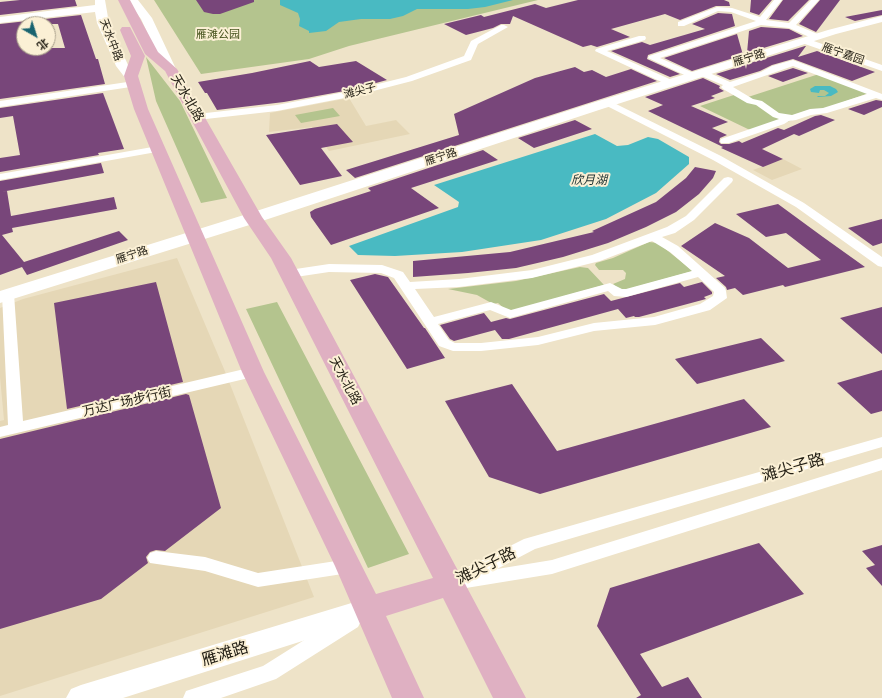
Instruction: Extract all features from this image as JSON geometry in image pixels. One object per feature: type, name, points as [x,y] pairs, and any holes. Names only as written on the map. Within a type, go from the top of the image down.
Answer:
[{"type":"main road","points":[[113,0],[138,56],[132,80],[141,109],[253,372],[349,566],[408,698]]},
{"type":"main road","points":[[124,0],[152,54],[170,69]]},
{"type":"main road","points":[[132,0],[146,18],[170,69]]},
{"type":"main road","points":[[0,20],[100,4]]},
{"type":"main road","name":"天水中路","points":[[100,4],[103,23],[122,66],[132,80]]},
{"type":"main road","name":"雁宁路","points":[[4,295],[253,218],[697,74],[863,23],[882,19]]},
{"type":"main road","name":"天水北路","points":[[170,69],[253,218],[281,258],[510,698]]},
{"type":"main road","points":[[368,609],[450,584]]},
{"type":"main road","name":"雁滩路","points":[[81,698],[368,609]]},
{"type":"street","points":[[730,85],[652,58],[751,26],[761,21],[778,0]]},
{"type":"street","points":[[791,26],[815,0]]},
{"type":"street","name":"雁宁嘉园","points":[[681,24],[717,9],[732,10],[761,21],[791,26],[811,39],[882,68]]},
{"type":"street","name":"滩尖子","points":[[197,117],[277,108],[350,94],[409,79],[468,58],[474,43],[504,27]]},
{"type":"street","points":[[642,38],[599,52],[671,83]]},
{"type":"street","points":[[793,62],[878,96],[824,111],[810,112],[793,118],[788,118],[776,115],[759,103],[750,101],[726,87],[793,62]]},
{"type":"street","points":[[0,104],[132,80]]},
{"type":"street","points":[[608,103],[717,158],[776,190],[812,213],[882,263]]},
{"type":"street","points":[[725,141],[781,122],[788,118]]},
{"type":"street","points":[[0,177],[158,149]]},
{"type":"street","points":[[406,286],[459,283],[532,274],[596,258],[671,230],[690,218],[728,180]]},
{"type":"street","points":[[289,274],[328,268],[382,269],[399,275],[444,342],[453,347],[481,347],[538,341],[594,327],[655,321],[705,307],[720,298],[720,291],[700,272],[674,249],[653,237]]},
{"type":"street","points":[[431,322],[491,306],[495,306],[505,313],[515,313],[610,288],[619,293],[626,293],[700,272]]},
{"type":"street","points":[[4,295],[16,428]]},
{"type":"street","name":"万达广场步行街","points":[[0,432],[253,372]]},
{"type":"street","name":"滩尖子路","points":[[450,584],[530,544],[882,442]]},
{"type":"street","name":"滩尖子路","points":[[450,584],[552,567],[882,464]]},
{"type":"street","points":[[156,558],[205,564],[258,580],[349,566]]},
{"type":"street","points":[[192,698],[269,672],[368,609]]},
{"type":"shaded area","points":[[349,98],[366,126],[396,120],[410,134],[329,151],[312,127],[269,132],[270,113]]},
{"type":"shaded area","points":[[783,159],[802,169],[772,180],[753,170]]},
{"type":"shaded area","points":[[177,258],[224,369],[314,597],[0,696],[0,421],[4,420],[0,377],[0,308],[23,299]]},
{"type":"green space","name":"雁滩公园","points":[[154,0],[538,0],[349,46],[309,59],[201,74]]},
{"type":"green space","points":[[146,57],[180,101],[227,198],[201,203],[156,101]]},
{"type":"green space","points":[[819,74],[869,93],[781,124],[752,131],[700,106],[740,93],[748,97]]},
{"type":"green space","points":[[333,108],[340,116],[301,123],[295,115]]},
{"type":"green space","points":[[649,242],[658,243],[693,271],[625,290],[620,290],[613,284],[625,279],[626,273],[623,270],[599,270],[595,265],[596,263],[613,258]]},
{"type":"green space","points":[[580,267],[588,268],[604,285],[508,312],[498,303],[493,304],[477,295],[448,289],[516,281]]},
{"type":"green space","points":[[277,302],[409,554],[368,568],[246,309]]},
{"type":"water","points":[[280,0],[513,0],[485,7],[468,9],[417,9],[403,16],[390,19],[361,19],[339,22],[326,31],[309,33],[309,31],[299,26],[300,19],[298,13],[280,5]]},
{"type":"water","points":[[815,86],[830,86],[838,92],[831,96],[818,97],[817,96],[825,96],[829,93],[824,90],[820,90],[819,93],[811,92],[810,89]]},
{"type":"water","name":"欣月湖","points":[[595,134],[617,146],[628,145],[648,137],[658,139],[689,157],[689,164],[656,193],[606,219],[541,240],[462,252],[395,256],[358,255],[349,246],[458,207],[459,202],[434,185]]},
{"type":"building","points":[[20,0],[75,0],[77,6],[0,15],[0,2]]},
{"type":"building","points":[[196,0],[254,0],[254,2],[220,14],[213,14],[204,12]]},
{"type":"building","points":[[578,0],[724,0],[729,2],[730,6],[716,6],[680,20],[665,14],[611,29],[630,37],[597,47],[591,45],[583,47],[513,16],[510,24],[501,24],[493,28],[466,35],[444,24],[481,15],[484,17],[535,4],[546,8]]},
{"type":"building","points":[[751,0],[772,0],[759,15],[750,12]]},
{"type":"building","points":[[783,0],[809,0],[788,21],[769,19]]},
{"type":"building","points":[[820,0],[840,0],[816,32],[799,24]]},
{"type":"building","points":[[882,10],[882,15],[855,21],[845,17]]},
{"type":"building","points":[[718,13],[732,14],[735,26],[648,55],[647,59],[680,74],[670,77],[611,51],[642,42],[650,45],[705,29],[692,24]]},
{"type":"building","points":[[81,15],[96,59],[98,59],[105,84],[0,99],[0,24],[16,22],[16,56],[56,56],[56,48],[65,48],[58,24],[56,24],[56,18]]},
{"type":"building","points":[[761,27],[789,29],[803,36],[747,53],[749,31]]},
{"type":"building","points":[[737,34],[743,55],[692,71],[664,58]]},
{"type":"building","points":[[806,46],[798,57],[817,51],[875,72],[852,81],[793,59],[730,80],[716,74],[745,65],[746,69],[747,64]]},
{"type":"building","points":[[310,61],[319,67],[356,61],[387,80],[350,90],[284,102],[217,110],[207,93],[205,93],[198,82],[252,73]]},
{"type":"building","points":[[575,67],[584,72],[592,70],[606,77],[631,69],[657,81],[355,178],[346,170],[459,135],[454,114],[535,78]]},
{"type":"building","points":[[793,68],[808,73],[783,82],[768,76]]},
{"type":"building","points":[[703,78],[720,86],[719,88],[724,91],[711,96],[715,98],[691,106],[728,122],[712,128],[727,135],[720,138],[719,142],[721,144],[729,144],[739,141],[742,143],[778,128],[784,130],[815,116],[821,115],[835,120],[799,136],[794,134],[762,149],[783,159],[763,167],[721,148],[723,147],[648,111],[663,105],[645,97]]},
{"type":"building","points":[[103,93],[124,149],[98,153],[99,155],[0,172],[0,158],[20,155],[13,116],[0,118],[0,108]]},
{"type":"building","points":[[876,100],[882,101],[882,107],[864,115],[848,109]]},
{"type":"building","points":[[575,120],[592,129],[534,148],[518,138]]},
{"type":"building","points":[[337,124],[353,142],[321,148],[342,176],[300,185],[266,135]]},
{"type":"building","points":[[483,150],[498,160],[411,188],[439,208],[331,245],[311,217],[310,212],[315,209],[371,191],[368,188]]},
{"type":"building","points":[[101,163],[104,173],[1,192],[7,191],[11,216],[114,197],[117,209],[12,228],[13,232],[2,235],[24,262],[119,231],[128,240],[27,275],[22,267],[0,275],[0,181]]},
{"type":"building","points":[[695,167],[716,171],[713,178],[699,194],[676,212],[646,227],[608,243],[563,257],[516,268],[413,277],[413,261],[510,252],[594,232],[592,231],[656,202],[686,178]]},
{"type":"building","points":[[778,204],[865,267],[785,287],[783,285],[743,295],[735,288],[727,290],[726,287],[716,278],[725,276],[681,246],[715,223],[749,238],[788,268],[821,260],[786,233],[766,237],[736,214]]},
{"type":"building","points":[[882,219],[882,243],[873,246],[848,228]]},
{"type":"building","points":[[375,274],[388,277],[445,358],[407,369],[350,280]]},
{"type":"building","points":[[156,282],[183,382],[67,409],[54,303]]},
{"type":"building","points":[[702,282],[712,292],[712,294],[704,297],[706,299],[639,317],[634,316],[626,318],[618,309],[509,339],[502,339],[495,330],[454,341],[450,339],[440,325],[484,313],[491,322],[506,318],[510,319],[604,294],[611,301],[680,283],[684,287]]},
{"type":"building","points":[[882,307],[882,354],[840,318]]},
{"type":"building","points":[[761,338],[785,361],[697,384],[675,359]]},
{"type":"building","points":[[882,370],[882,411],[871,414],[837,383]]},
{"type":"building","points":[[512,384],[557,451],[744,399],[771,427],[540,494],[489,477],[445,401]]},
{"type":"building","points":[[186,394],[189,395],[221,508],[165,551],[156,550],[150,552],[146,557],[148,563],[101,599],[0,629],[0,439]]},
{"type":"building","points":[[759,543],[804,594],[640,654],[662,687],[688,677],[702,698],[636,698],[641,695],[597,626],[610,588]]},
{"type":"building","points":[[882,545],[882,586],[866,568],[875,565],[862,551]]}]
